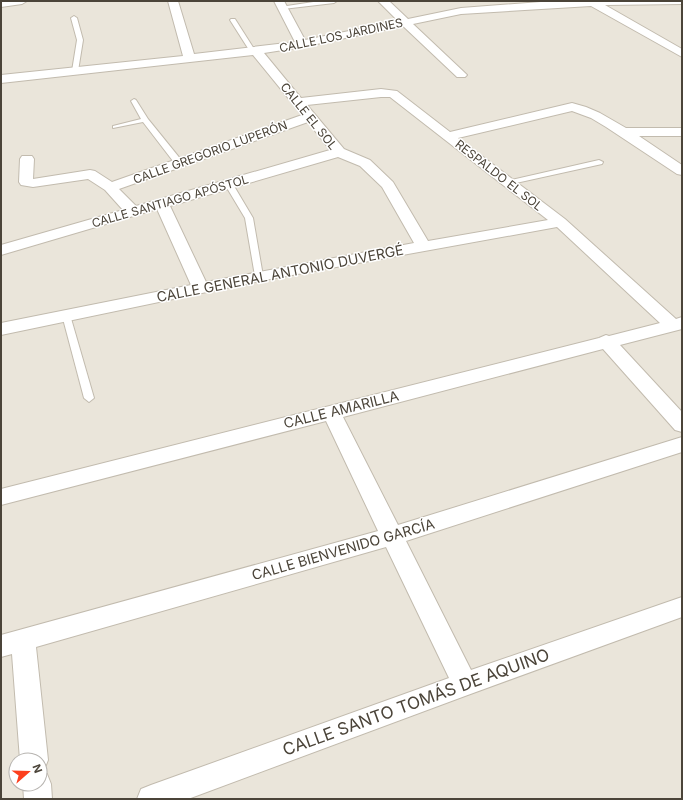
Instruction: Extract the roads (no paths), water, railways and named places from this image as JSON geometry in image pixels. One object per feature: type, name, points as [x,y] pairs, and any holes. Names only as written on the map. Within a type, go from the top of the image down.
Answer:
[{"type":"street","points":[[1,4],[22,1]]},
{"type":"street","points":[[173,1],[189,58]]},
{"type":"street","points":[[383,1],[461,74]]},
{"type":"street","points":[[451,1],[461,11]]},
{"type":"street","name":"CALLE LOS JARDINES","points":[[1,79],[255,52],[302,44],[461,11],[518,4],[682,1]]},
{"type":"street","points":[[594,3],[682,54]]},
{"type":"street","points":[[281,4],[302,44]]},
{"type":"street","name":"CALLE EL SOL","points":[[255,52],[339,152],[365,163],[388,185],[424,247]]},
{"type":"street","name":"RESPALDO EL SOL","points":[[297,102],[381,93],[393,94],[507,183],[560,222],[677,324]]},
{"type":"street","points":[[448,136],[572,108],[578,108],[586,110],[682,171]]},
{"type":"street","name":"CALLE GREGORIO LUPERÓN","points":[[110,187],[179,164],[240,140],[310,117]]},
{"type":"street","points":[[622,132],[682,132]]},
{"type":"street","name":"CALLE SANTIAGO APÓSTOL","points":[[1,250],[339,152]]},
{"type":"street","points":[[27,159],[26,182],[29,184],[90,174],[110,187],[133,212]]},
{"type":"street","points":[[161,203],[200,287]]},
{"type":"street","name":"CALLE GENERAL ANTONIO DUVERGÉ","points":[[1,329],[200,287],[560,222]]},
{"type":"street","name":"CALLE AMARILLA","points":[[1,497],[677,324]]},
{"type":"street","points":[[606,341],[682,425]]},
{"type":"street","points":[[331,412],[465,684]]},
{"type":"street","name":"CALLE BIENVENIDO GARCÍA","points":[[12,642],[392,536],[682,444]]},
{"type":"street","name":"CALLE SANTO TOMÁS DE AQUINO","points":[[151,799],[465,684],[682,607]]},
{"type":"street","points":[[12,642],[33,752]]},
{"type":"lane","points":[[281,4],[334,1]]},
{"type":"lane","points":[[74,18],[80,40],[75,71]]},
{"type":"lane","points":[[233,20],[255,52]]},
{"type":"lane","points":[[134,101],[145,120],[179,164]]},
{"type":"lane","points":[[115,126],[145,120]]},
{"type":"lane","points":[[507,183],[599,162]]},
{"type":"lane","points":[[228,183],[248,218],[259,276]]},
{"type":"lane","points":[[66,315],[89,398]]}]
